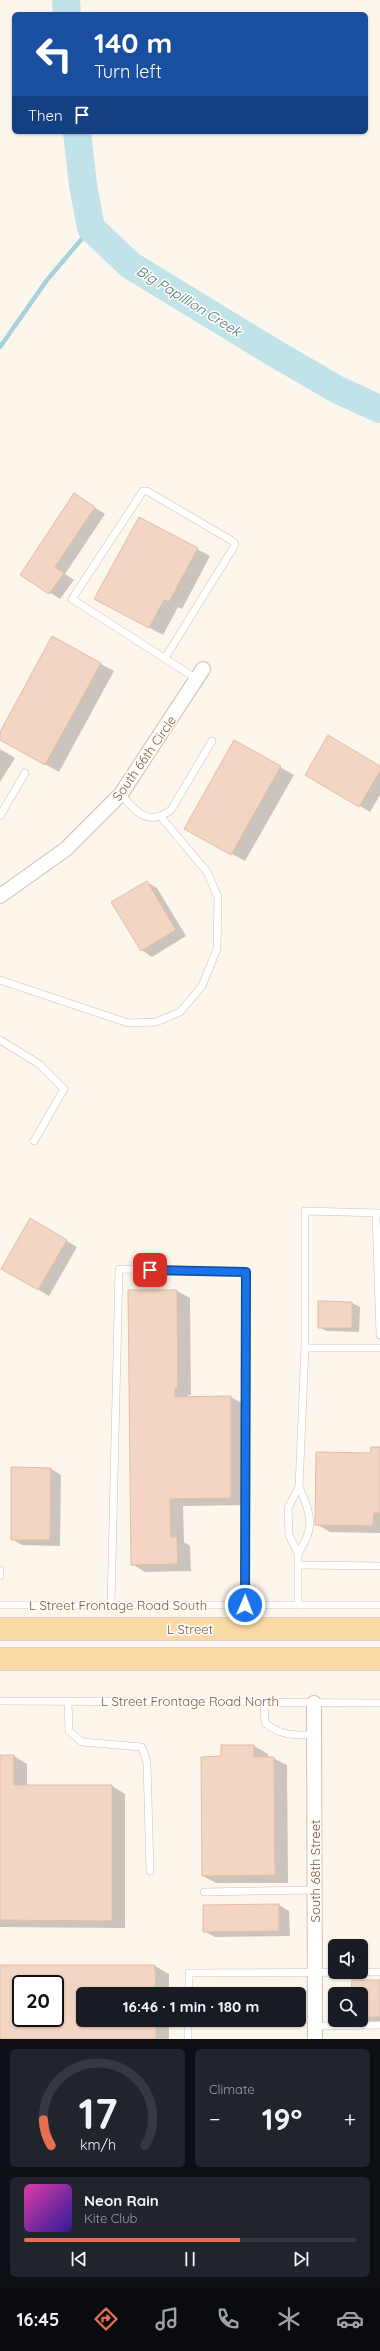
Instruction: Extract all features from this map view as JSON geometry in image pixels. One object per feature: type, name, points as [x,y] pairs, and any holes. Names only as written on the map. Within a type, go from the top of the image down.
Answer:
[{"type":"main road","name":"L Street","points":[[0,1629],[380,1630]]},
{"type":"main road","points":[[0,1659],[380,1659]]},
{"type":"street","name":"South 66th Circle","points":[[0,896],[66,850],[121,794],[200,674]]},
{"type":"street","name":"South 68th Street","points":[[314,1703],[315,2032]]},
{"type":"lane","points":[[164,658],[235,545],[234,542],[147,490],[143,490],[72,599],[164,658],[200,674]]},
{"type":"lane","points":[[121,794],[136,812],[150,817],[161,817],[171,810],[212,741]]},
{"type":"lane","points":[[0,816],[25,773]]},
{"type":"lane","points":[[0,980],[128,1023],[156,1022],[180,1012],[202,986],[217,949],[218,897],[207,872],[161,817]]},
{"type":"lane","points":[[0,1040],[39,1064],[64,1089],[34,1141]]},
{"type":"lane","points":[[298,1605],[300,1565],[298,1553],[289,1535],[288,1508],[299,1487],[305,1348],[305,1211],[378,1213],[380,1334]]},
{"type":"lane","points":[[111,1605],[119,1268],[246,1272],[245,1605]]},
{"type":"lane","points":[[305,1348],[380,1348]]},
{"type":"lane","points":[[298,1553],[309,1538],[309,1508],[299,1487]]},
{"type":"lane","points":[[300,1565],[380,1566]]},
{"type":"lane","points":[[0,1570],[0,1576]]},
{"type":"lane","name":"L Street Frontage Road South","points":[[0,1605],[380,1605]]},
{"type":"lane","name":"L Street Frontage Road North","points":[[0,1701],[380,1703]]},
{"type":"lane","points":[[68,1701],[69,1730],[82,1742],[142,1747],[147,1762],[150,1871]]},
{"type":"lane","points":[[264,1702],[265,1724],[275,1731],[284,1734],[314,1736]]},
{"type":"lane","points":[[204,1892],[315,1890]]},
{"type":"lane","points":[[189,1987],[189,1973],[380,1972]]},
{"type":"lane","points":[[315,2032],[380,2025]]},
{"type":"lane","points":[[188,2027],[188,2039]]},
{"type":"building","points":[[74,493],[95,507],[55,567],[64,573],[49,594],[20,575]]},
{"type":"building","points":[[139,517],[198,548],[169,602],[164,600],[149,628],[94,599]]},
{"type":"building","points":[[52,636],[101,663],[45,765],[0,740],[0,732]]},
{"type":"building","points":[[328,735],[380,766],[380,771],[359,807],[305,775]]},
{"type":"building","points":[[234,740],[281,766],[231,855],[184,829]]},
{"type":"building","points":[[147,881],[176,930],[141,951],[111,902]]},
{"type":"building","points":[[30,1218],[67,1240],[38,1290],[1,1269]]},
{"type":"building","points":[[128,1290],[177,1290],[178,1388],[175,1388],[175,1397],[231,1396],[231,1498],[170,1499],[171,1537],[177,1537],[178,1564],[131,1565]]},
{"type":"building","points":[[318,1301],[352,1302],[352,1328],[318,1328]]},
{"type":"building","points":[[371,1447],[380,1447],[380,1513],[374,1513],[373,1526],[315,1525],[316,1452],[370,1453]]},
{"type":"building","points":[[11,1467],[51,1468],[50,1540],[11,1540]]},
{"type":"building","points":[[221,1745],[254,1745],[254,1757],[274,1757],[275,1875],[202,1876],[201,1757],[221,1756]]},
{"type":"building","points":[[0,1755],[14,1755],[14,1785],[112,1785],[112,1921],[0,1920]]},
{"type":"building","points":[[279,1904],[279,1931],[203,1932],[203,1905]]},
{"type":"building","points":[[0,1965],[155,1965],[156,1987],[76,1987],[76,2027],[156,2027],[156,2039],[0,2039]]},
{"type":"building","points":[[352,1980],[380,1980],[380,2017],[368,2017],[368,1987],[352,1987]]},
{"type":"waterway","name":"Big Papillion Creek","points":[[66,0],[67,12]]},
{"type":"waterway","name":"Big Papillion Creek","points":[[77,134],[83,185],[91,228],[130,265],[338,390],[380,409]]},
{"type":"waterway","points":[[0,347],[47,280],[91,228]]},
{"type":"route","points":[[150,1270],[246,1272],[245,1605]]}]
